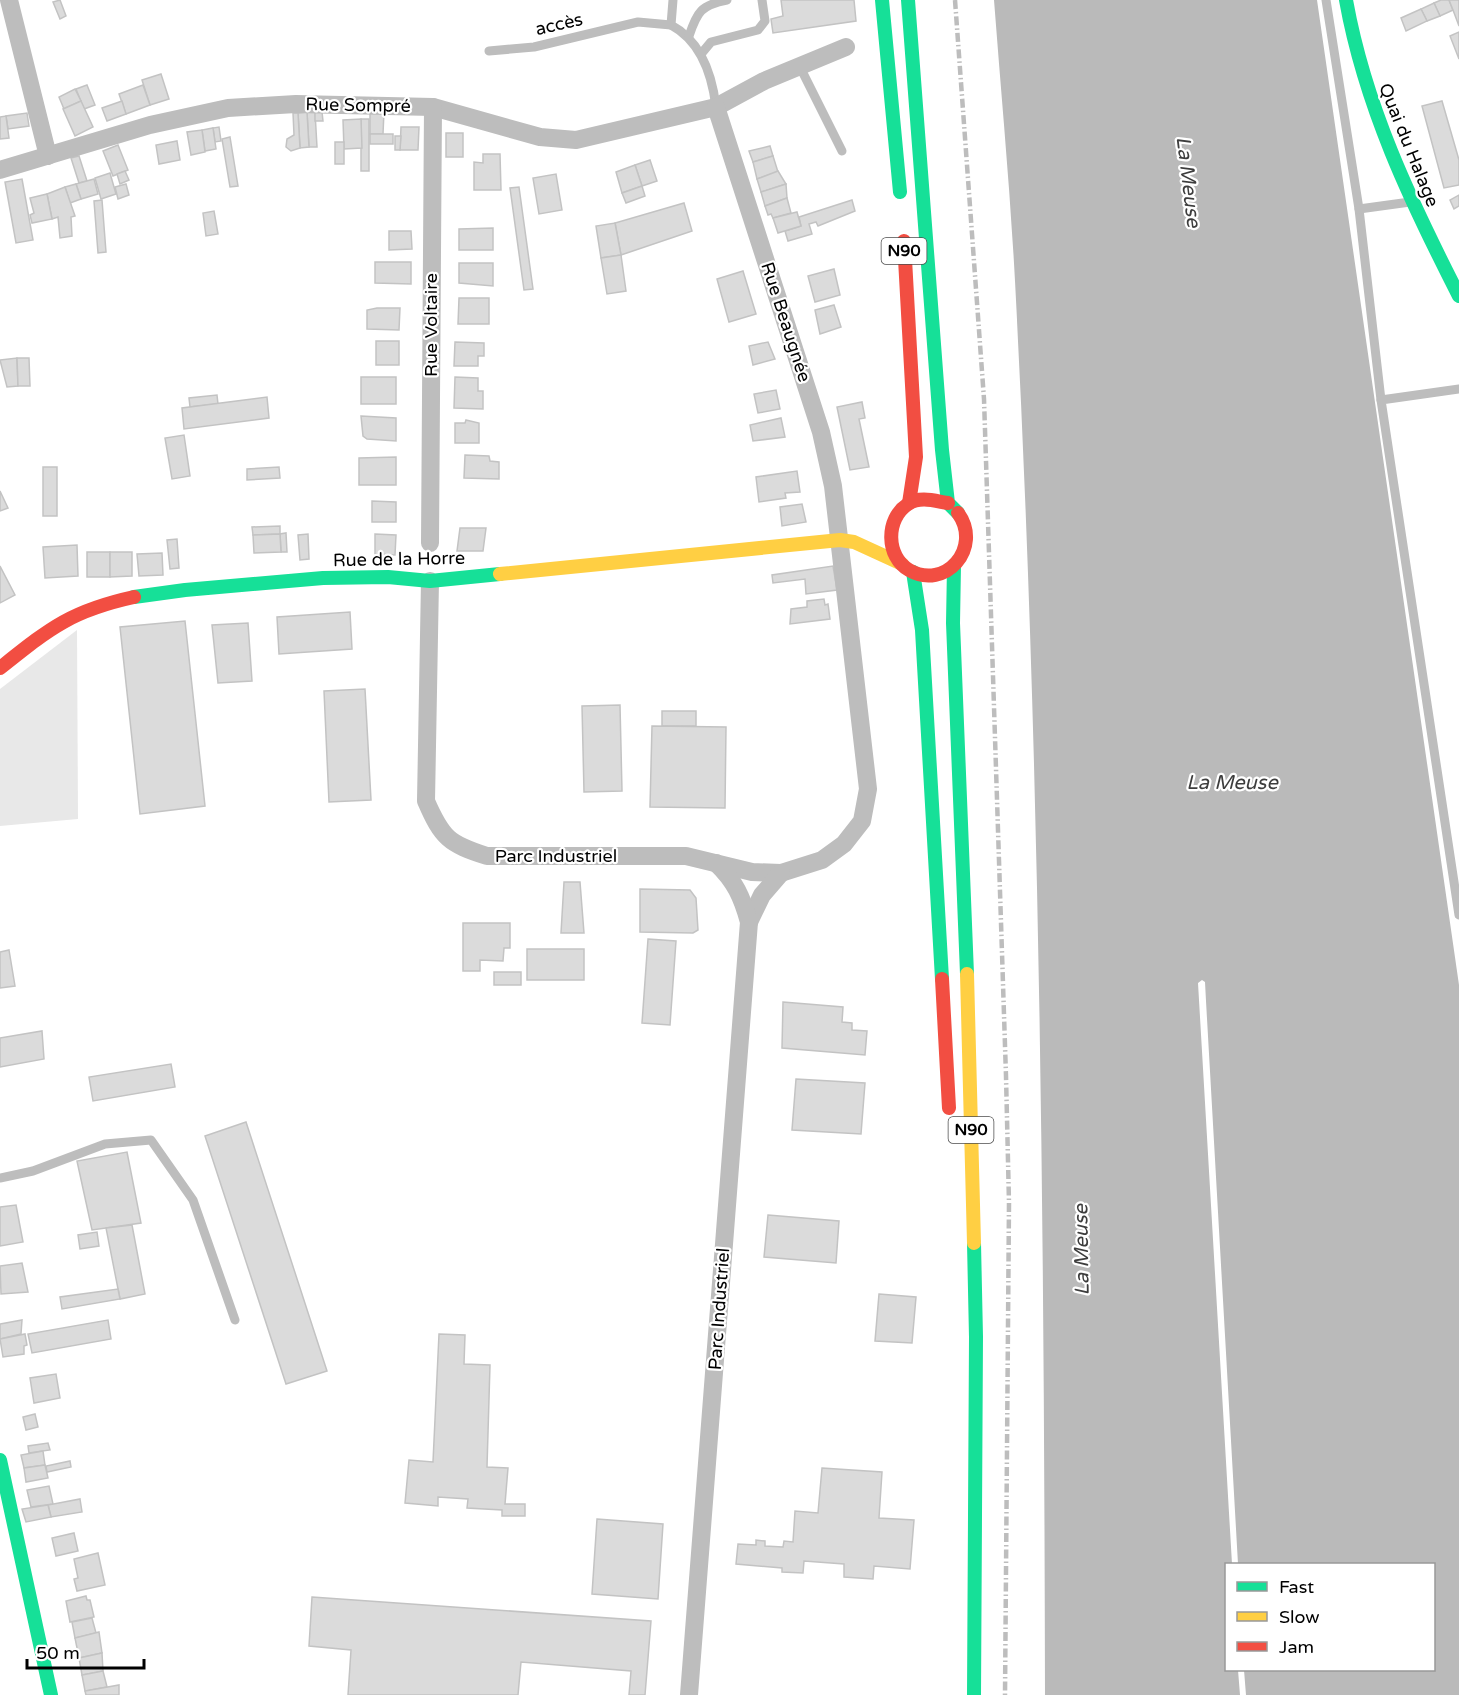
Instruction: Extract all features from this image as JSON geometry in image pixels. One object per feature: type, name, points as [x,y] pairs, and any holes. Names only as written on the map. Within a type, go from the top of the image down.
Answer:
[{"type":"main road","points":[[882,0],[901,201]]},
{"type":"main road","name":"N90","points":[[908,0],[942,450],[948,502]]},
{"type":"main road","name":"Quai du Halage","points":[[1346,0],[1359,68],[1380,129],[1411,202],[1459,296]]},
{"type":"main road","name":"N90","points":[[903,224],[916,457],[909,503]]},
{"type":"main road","points":[[922,498],[935,498],[948,502],[958,510],[968,532],[962,556],[954,566],[934,575],[907,568],[858,537],[894,518],[909,503],[922,498]]},
{"type":"main road","points":[[894,518],[890,539],[893,553],[907,568]]},
{"type":"main road","name":"Rue de la Horre","points":[[0,668],[65,619],[107,604],[155,593],[321,578],[402,576],[430,581],[858,537]]},
{"type":"main road","name":"N90","points":[[954,566],[953,623],[965,875],[976,1337],[974,1695]]},
{"type":"main road","name":"N90","points":[[907,568],[922,630],[950,1128]]},
{"type":"main road","points":[[0,1461],[51,1695]]},
{"type":"street","points":[[9,0],[47,157]]},
{"type":"street","name":"Rue Sompré","points":[[0,170],[150,125],[228,108],[296,104],[433,107],[540,137],[576,140],[716,106],[764,81],[846,47]]},
{"type":"street","name":"Rue Beaugnée","points":[[716,106],[821,432],[833,486],[858,537]]},
{"type":"street","name":"Rue Voltaire","points":[[430,543],[433,107]]},
{"type":"street","name":"Parc Industriel","points":[[430,581],[426,801],[438,828],[461,848],[487,856],[686,856],[752,872],[781,873],[822,860],[844,844],[862,821],[868,789],[858,537]]},
{"type":"street","name":"Parc Industriel","points":[[689,1695],[749,922],[741,894],[730,877],[716,863]]},
{"type":"street","name":"Parc Industriel","points":[[749,922],[762,895],[781,873]]},
{"type":"lane","points":[[673,0],[671,25],[688,36],[701,54],[714,85],[716,106]]},
{"type":"lane","points":[[688,36],[702,9],[710,3],[727,0]]},
{"type":"lane","points":[[701,54],[711,42],[758,30],[765,21],[762,0]]},
{"type":"lane","points":[[1326,0],[1359,209],[1381,400],[1459,915]]},
{"type":"lane","name":"accès","points":[[489,51],[534,47],[638,22],[671,25]]},
{"type":"lane","points":[[800,67],[842,151]]},
{"type":"lane","points":[[1359,209],[1411,202]]},
{"type":"lane","points":[[1381,400],[1459,389]]},
{"type":"lane","points":[[0,1178],[33,1171],[105,1144],[151,1140],[193,1200],[235,1320]]},
{"type":"shaded area","points":[[77,630],[78,819],[0,826],[0,689]]},
{"type":"water","name":"La Meuse","points":[[994,0],[1317,0],[1459,985],[1459,1695],[1246,1695],[1244,1671],[1435,1671],[1435,1563],[1238,1563],[1205,982],[1202,980],[1198,983],[1232,1563],[1225,1563],[1225,1671],[1238,1671],[1240,1695],[1045,1695],[1042,1165],[1035,811],[1023,457],[1008,175]]},
{"type":"building","points":[[60,0],[66,16],[60,19],[53,2]]},
{"type":"building","points":[[781,0],[854,0],[856,21],[773,33],[771,19],[783,16]]},
{"type":"building","points":[[1449,0],[1453,10],[1440,16],[1434,3]]},
{"type":"building","points":[[1449,0],[1459,0],[1459,26],[1453,10]]},
{"type":"building","points":[[1434,3],[1440,16],[1427,21],[1421,9]]},
{"type":"building","points":[[1421,9],[1427,21],[1406,31],[1401,18]]},
{"type":"building","points":[[1459,32],[1459,59],[1450,36]]},
{"type":"building","points":[[161,74],[169,99],[150,105],[142,80]]},
{"type":"building","points":[[87,85],[95,105],[84,109],[76,89]]},
{"type":"building","points":[[143,85],[150,105],[126,114],[119,94]]},
{"type":"building","points":[[75,89],[81,101],[64,109],[59,97]]},
{"type":"building","points":[[81,101],[93,127],[75,136],[63,109]]},
{"type":"building","points":[[122,101],[126,114],[107,121],[102,108]]},
{"type":"building","points":[[1442,101],[1459,160],[1459,185],[1444,188],[1422,106]]},
{"type":"building","points":[[370,111],[384,111],[383,134],[370,134]]},
{"type":"building","points":[[307,112],[315,112],[317,147],[309,147]]},
{"type":"building","points":[[307,112],[309,147],[300,148],[298,113]]},
{"type":"building","points":[[315,112],[322,112],[323,121],[315,121]]},
{"type":"building","points":[[27,113],[29,126],[8,129],[6,116]]},
{"type":"building","points":[[293,113],[298,113],[300,148],[291,151],[286,147],[287,139],[294,135]]},
{"type":"building","points":[[6,116],[9,138],[0,139],[0,117]]},
{"type":"building","points":[[361,119],[369,119],[369,171],[361,171]]},
{"type":"building","points":[[361,119],[362,148],[344,149],[343,120]]},
{"type":"building","points":[[219,127],[221,141],[215,142],[213,128]]},
{"type":"building","points":[[401,127],[419,127],[418,150],[400,150]]},
{"type":"building","points":[[213,128],[216,149],[205,151],[202,130]]},
{"type":"building","points":[[202,130],[205,152],[191,155],[187,132]]},
{"type":"building","points":[[446,133],[463,133],[463,157],[446,157]]},
{"type":"building","points":[[370,134],[393,134],[393,144],[370,144]]},
{"type":"building","points":[[395,136],[401,136],[400,150],[395,150]]},
{"type":"building","points":[[230,137],[238,186],[230,187],[222,139]]},
{"type":"building","points":[[177,141],[180,160],[159,164],[156,145]]},
{"type":"building","points":[[335,142],[344,142],[344,164],[335,164]]},
{"type":"building","points":[[118,145],[128,170],[113,176],[103,151]]},
{"type":"building","points":[[770,146],[773,156],[753,162],[749,151]]},
{"type":"building","points":[[483,154],[500,154],[501,190],[474,190],[474,162],[483,163]]},
{"type":"building","points":[[79,156],[87,181],[79,183],[71,158]]},
{"type":"building","points":[[773,156],[778,172],[757,179],[753,162]]},
{"type":"building","points":[[650,160],[657,181],[642,186],[635,165]]},
{"type":"building","points":[[635,165],[642,186],[622,193],[616,172]]},
{"type":"building","points":[[125,171],[129,180],[120,184],[117,174]]},
{"type":"building","points":[[778,171],[786,184],[761,192],[757,179]]},
{"type":"building","points":[[110,173],[116,194],[101,199],[95,178]]},
{"type":"building","points":[[556,174],[562,210],[539,214],[533,178]]},
{"type":"building","points":[[22,179],[33,240],[16,243],[5,182]]},
{"type":"building","points":[[94,179],[98,194],[81,199],[76,184]]},
{"type":"building","points":[[76,184],[81,199],[70,203],[65,187]]},
{"type":"building","points":[[126,184],[129,195],[118,199],[115,187]]},
{"type":"building","points":[[786,184],[787,198],[765,206],[761,192]]},
{"type":"building","points":[[642,186],[645,196],[626,203],[622,193]]},
{"type":"building","points":[[65,187],[75,216],[71,217],[72,236],[60,238],[58,217],[52,219],[47,194]]},
{"type":"building","points":[[519,187],[533,289],[524,290],[510,188]]},
{"type":"building","points":[[47,194],[52,219],[32,223],[30,215],[34,213],[30,198]]},
{"type":"building","points":[[1459,195],[1459,206],[1454,209],[1450,200]]},
{"type":"building","points":[[787,198],[791,213],[773,218],[771,214],[768,215],[765,206]]},
{"type":"building","points":[[102,200],[106,252],[98,253],[94,201]]},
{"type":"building","points":[[852,200],[855,211],[818,226],[816,222],[809,224],[812,234],[788,241],[785,231],[801,226],[799,217]]},
{"type":"building","points":[[684,203],[692,231],[621,255],[615,223]]},
{"type":"building","points":[[214,211],[218,234],[206,236],[203,213]]},
{"type":"building","points":[[797,212],[801,226],[778,233],[773,218]]},
{"type":"building","points":[[615,223],[621,255],[601,258],[596,226]]},
{"type":"building","points":[[493,228],[493,250],[459,250],[459,229]]},
{"type":"building","points":[[389,231],[411,231],[412,249],[389,250]]},
{"type":"building","points":[[621,255],[626,291],[607,294],[601,258]]},
{"type":"building","points":[[375,262],[411,262],[411,284],[375,283]]},
{"type":"building","points":[[459,263],[493,263],[493,286],[459,283]]},
{"type":"building","points":[[834,269],[840,295],[815,302],[808,276]]},
{"type":"building","points":[[743,271],[756,314],[729,322],[717,279]]},
{"type":"building","points":[[459,298],[489,298],[489,324],[458,324]]},
{"type":"building","points":[[834,305],[841,327],[820,334],[815,310]]},
{"type":"building","points":[[400,308],[399,330],[367,329],[367,310]]},
{"type":"building","points":[[376,341],[399,341],[399,365],[376,365]]},
{"type":"building","points":[[455,342],[484,343],[484,356],[478,356],[478,366],[454,366]]},
{"type":"building","points":[[768,342],[775,359],[753,365],[749,346]]},
{"type":"building","points":[[17,358],[18,386],[7,387],[0,360]]},
{"type":"building","points":[[17,358],[29,358],[30,386],[18,386]]},
{"type":"building","points":[[361,377],[396,377],[396,404],[361,404]]},
{"type":"building","points":[[455,377],[478,378],[478,391],[483,391],[483,409],[454,408]]},
{"type":"building","points":[[776,390],[780,409],[758,413],[754,394]]},
{"type":"building","points":[[217,395],[218,404],[190,407],[189,398]]},
{"type":"building","points":[[267,397],[269,418],[184,429],[182,408]]},
{"type":"building","points":[[862,402],[865,418],[859,419],[869,467],[850,470],[837,407]]},
{"type":"building","points":[[361,416],[396,418],[396,441],[367,439],[363,436]]},
{"type":"building","points":[[781,418],[785,437],[753,441],[750,425]]},
{"type":"building","points":[[466,420],[479,423],[479,443],[455,443],[455,423],[465,423]]},
{"type":"building","points":[[184,435],[190,476],[172,479],[165,438]]},
{"type":"building","points":[[465,455],[489,456],[490,461],[499,462],[499,479],[464,478]]},
{"type":"building","points":[[396,457],[396,485],[359,485],[359,458]]},
{"type":"building","points":[[43,467],[57,467],[57,516],[43,516]]},
{"type":"building","points":[[279,467],[280,478],[247,480],[247,469]]},
{"type":"building","points":[[797,471],[800,492],[785,493],[786,498],[759,502],[756,477]]},
{"type":"building","points":[[0,491],[8,508],[0,511]]},
{"type":"building","points":[[372,501],[396,502],[396,522],[372,522]]},
{"type":"building","points":[[802,504],[806,522],[782,526],[780,507]]},
{"type":"building","points":[[280,526],[280,534],[253,535],[252,527]]},
{"type":"building","points":[[460,528],[486,528],[483,551],[457,551]]},
{"type":"building","points":[[286,533],[287,552],[281,552],[280,534]]},
{"type":"building","points":[[280,534],[281,552],[254,553],[253,535]]},
{"type":"building","points":[[308,534],[309,559],[300,560],[298,535]]},
{"type":"building","points":[[375,534],[396,535],[395,555],[375,554]]},
{"type":"building","points":[[177,539],[179,568],[170,569],[167,540]]},
{"type":"building","points":[[77,545],[78,576],[45,578],[43,547]]},
{"type":"building","points":[[87,552],[110,552],[110,577],[87,577]]},
{"type":"building","points":[[110,552],[132,552],[132,576],[110,577]]},
{"type":"building","points":[[162,553],[163,575],[139,576],[137,554]]},
{"type":"building","points":[[0,566],[15,595],[0,603]]},
{"type":"building","points":[[833,566],[837,590],[806,594],[805,579],[773,583],[772,575]]},
{"type":"building","points":[[824,599],[825,605],[828,604],[830,619],[790,624],[791,609],[807,607],[807,601]]},
{"type":"building","points":[[350,612],[352,649],[279,654],[277,617]]},
{"type":"building","points":[[185,621],[205,806],[140,814],[120,627]]},
{"type":"building","points":[[248,623],[252,681],[218,683],[212,625]]},
{"type":"building","points":[[365,689],[371,800],[329,802],[324,691]]},
{"type":"building","points":[[620,705],[622,791],[584,792],[582,706]]},
{"type":"building","points":[[662,711],[696,711],[696,726],[662,726]]},
{"type":"building","points":[[652,726],[726,727],[725,808],[650,807]]},
{"type":"building","points":[[564,882],[580,882],[584,933],[561,933]]},
{"type":"building","points":[[640,889],[690,890],[696,898],[698,930],[693,933],[640,932]]},
{"type":"building","points":[[463,923],[510,923],[510,948],[504,948],[503,961],[480,960],[480,971],[463,971]]},
{"type":"building","points":[[648,939],[676,941],[670,1025],[642,1023]]},
{"type":"building","points":[[527,949],[584,949],[584,980],[527,980]]},
{"type":"building","points":[[9,950],[15,986],[0,988],[0,952]]},
{"type":"building","points":[[494,972],[521,972],[521,985],[494,985]]},
{"type":"building","points":[[783,1002],[843,1007],[842,1022],[852,1023],[852,1030],[867,1031],[865,1055],[782,1048]]},
{"type":"building","points":[[42,1031],[44,1059],[0,1067],[0,1038]]},
{"type":"building","points":[[171,1064],[175,1087],[93,1101],[89,1077]]},
{"type":"building","points":[[796,1079],[865,1083],[861,1134],[792,1130]]},
{"type":"building","points":[[246,1122],[327,1371],[286,1384],[205,1136]]},
{"type":"building","points":[[127,1152],[141,1223],[92,1230],[77,1161]]},
{"type":"building","points":[[16,1205],[23,1242],[0,1246],[0,1207]]},
{"type":"building","points":[[768,1215],[839,1221],[836,1263],[764,1257]]},
{"type":"building","points":[[132,1225],[145,1294],[120,1299],[106,1228]]},
{"type":"building","points":[[97,1232],[99,1246],[80,1249],[78,1235]]},
{"type":"building","points":[[22,1263],[28,1292],[1,1294],[0,1266]]},
{"type":"building","points":[[118,1289],[120,1299],[62,1309],[60,1297]]},
{"type":"building","points":[[879,1294],[916,1297],[912,1343],[875,1341]]},
{"type":"building","points":[[22,1320],[21,1334],[0,1339],[0,1324]]},
{"type":"building","points":[[108,1320],[111,1339],[32,1353],[28,1334]]},
{"type":"building","points":[[25,1334],[27,1345],[24,1346],[24,1354],[3,1357],[0,1339]]},
{"type":"building","points":[[439,1334],[465,1335],[464,1364],[490,1365],[487,1467],[508,1468],[505,1504],[525,1504],[525,1516],[502,1516],[502,1510],[467,1508],[468,1499],[438,1497],[438,1506],[405,1503],[409,1460],[433,1462]]},
{"type":"building","points":[[56,1374],[60,1398],[34,1403],[30,1378]]},
{"type":"building","points":[[35,1414],[38,1427],[26,1430],[23,1417]]},
{"type":"building","points":[[48,1443],[50,1450],[29,1453],[28,1446]]},
{"type":"building","points":[[43,1451],[45,1465],[24,1468],[21,1455]]},
{"type":"building","points":[[70,1461],[71,1467],[47,1472],[46,1466]]},
{"type":"building","points":[[45,1465],[48,1478],[26,1482],[24,1468]]},
{"type":"building","points":[[822,1468],[882,1472],[879,1518],[914,1520],[910,1569],[874,1566],[873,1579],[844,1577],[844,1564],[804,1561],[803,1573],[782,1572],[782,1568],[736,1564],[738,1544],[756,1545],[756,1540],[765,1541],[765,1546],[783,1547],[784,1541],[793,1542],[795,1511],[818,1513]]},
{"type":"building","points":[[49,1486],[53,1504],[31,1507],[27,1490]]},
{"type":"building","points":[[80,1499],[82,1512],[51,1517],[48,1505]]},
{"type":"building","points":[[48,1505],[51,1517],[26,1522],[22,1509]]},
{"type":"building","points":[[597,1519],[663,1524],[658,1599],[592,1594]]},
{"type":"building","points":[[74,1533],[78,1551],[56,1556],[52,1538]]},
{"type":"building","points":[[98,1553],[105,1585],[77,1591],[74,1579],[78,1578],[74,1559]]},
{"type":"building","points":[[86,1596],[87,1600],[90,1600],[94,1617],[70,1622],[66,1601]]},
{"type":"building","points":[[312,1597],[651,1621],[645,1695],[629,1695],[631,1671],[521,1662],[518,1695],[348,1695],[351,1650],[309,1646]]},
{"type":"building","points":[[92,1618],[96,1633],[75,1638],[72,1622]]},
{"type":"building","points":[[99,1632],[102,1653],[79,1658],[75,1638]]},
{"type":"building","points":[[102,1653],[103,1671],[82,1675],[79,1658]]},
{"type":"building","points":[[103,1671],[107,1687],[85,1691],[82,1675]]},
{"type":"building","points":[[119,1685],[119,1695],[86,1695],[85,1691]]},
{"type":"railway","points":[[955,0],[984,399],[1006,1076],[1009,1203],[1005,1695]]},
{"type":"traffic: fast","points":[[882,0],[900,192]]},
{"type":"traffic: fast","points":[[908,0],[942,450],[948,503],[958,513]]},
{"type":"traffic: fast","points":[[1346,0],[1365,77],[1391,152],[1423,224],[1459,296]]},
{"type":"traffic: fast","points":[[954,566],[953,623],[967,974]]},
{"type":"traffic: fast","points":[[913,572],[922,630],[942,979]]},
{"type":"traffic: fast","points":[[134,597],[185,590],[323,578],[388,577],[430,581],[500,574]]},
{"type":"traffic: fast","points":[[974,1243],[976,1337],[974,1695]]},
{"type":"traffic: fast","points":[[0,1460],[51,1695]]},
{"type":"traffic: slow","points":[[500,574],[840,540],[854,542],[902,564]]},
{"type":"traffic: slow","points":[[967,974],[974,1243]]},
{"type":"traffic: jam","points":[[904,241],[916,457],[909,503]]},
{"type":"traffic: jam","points":[[948,503],[917,500],[900,511],[895,519],[891,538],[901,564],[922,575],[935,575],[947,570],[956,562],[963,552],[966,540],[965,526],[958,513]]},
{"type":"traffic: jam","points":[[0,668],[47,632],[76,615],[134,597]]},
{"type":"traffic: jam","points":[[942,979],[949,1108]]}]
